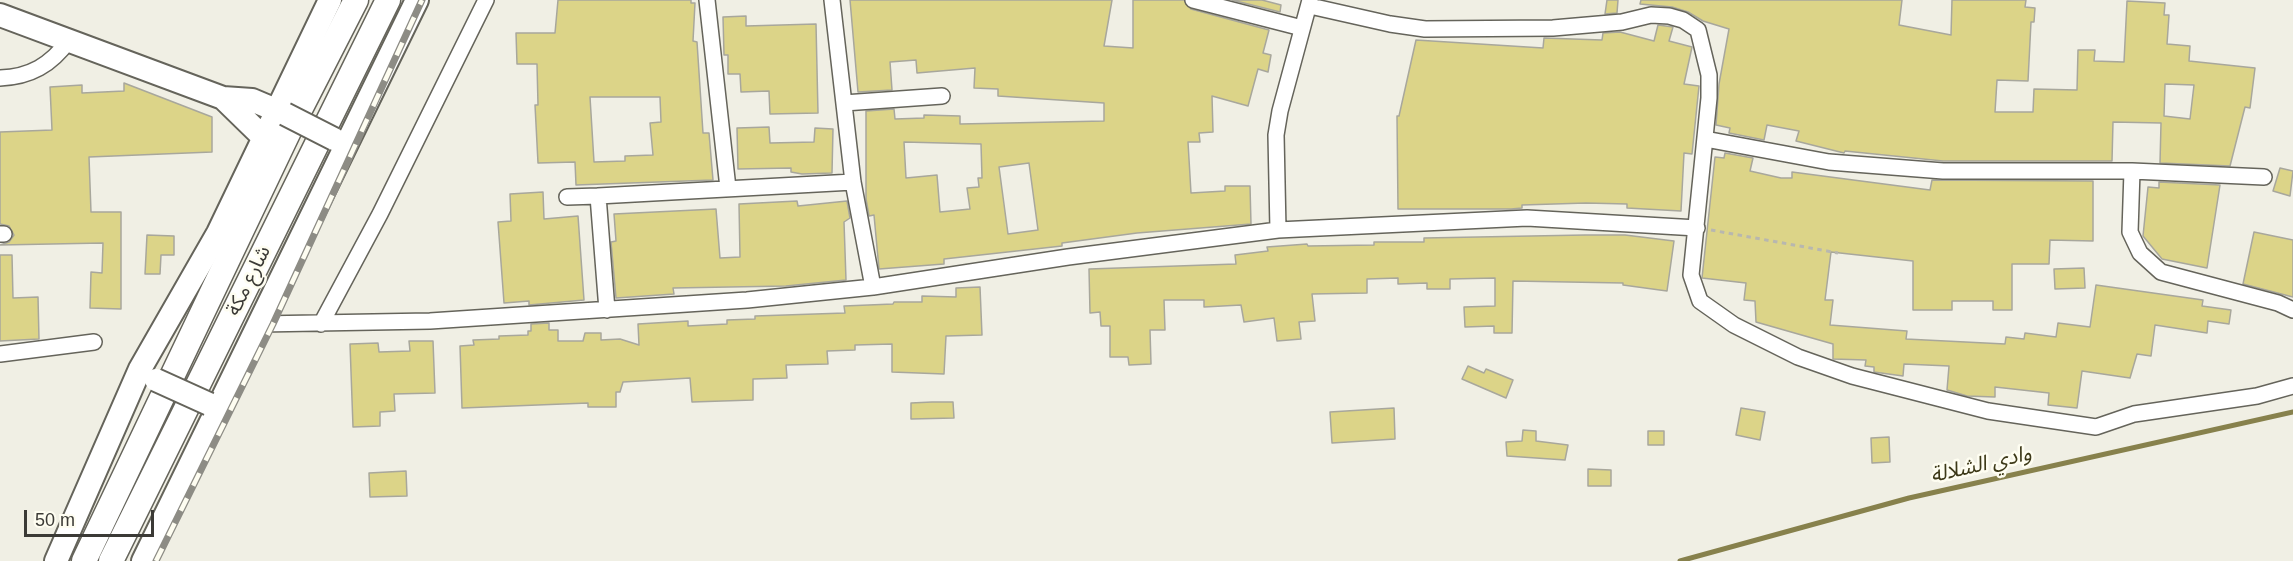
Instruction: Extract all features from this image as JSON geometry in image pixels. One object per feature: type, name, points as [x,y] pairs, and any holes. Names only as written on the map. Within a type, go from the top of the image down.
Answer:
[{"type":"main road","name":"شارع مكة","points":[[84,561],[290,129],[356,0]]},
{"type":"main road","name":"شارع مكة","points":[[111,561],[388,0]]},
{"type":"street","points":[[56,561],[263,137],[281,111],[330,0]]},
{"type":"street","points":[[143,561],[213,407],[260,324],[339,142],[417,0]]},
{"type":"street","points":[[321,324],[380,214],[486,0]]},
{"type":"street","points":[[707,0],[728,188]]},
{"type":"street","points":[[832,0],[853,182],[873,287]]},
{"type":"street","points":[[1193,0],[1302,28]]},
{"type":"street","points":[[1278,230],[1276,135],[1280,111],[1310,3],[1390,24],[1425,28],[1553,28],[1623,22],[1651,15],[1669,16],[1683,20],[1698,30],[1709,75],[1691,275],[1700,301],[1734,325],[1787,351],[1852,376],[1988,411],[2096,427],[2133,414],[2257,396],[2293,386]]},
{"type":"street","points":[[0,15],[223,98],[252,100],[281,111],[339,142]]},
{"type":"street","points":[[0,78],[32,73],[47,64],[69,40]]},
{"type":"street","points":[[844,103],[942,96]]},
{"type":"street","points":[[223,98],[263,137]]},
{"type":"street","points":[[1705,139],[1828,162],[1943,171],[2132,171],[2264,177]]},
{"type":"street","points":[[2132,171],[2130,232],[2140,253],[2160,272],[2278,303],[2293,310]]},
{"type":"street","points":[[567,197],[853,182]]},
{"type":"street","points":[[598,196],[607,310]]},
{"type":"street","points":[[260,324],[430,321],[607,310],[873,287],[1068,257],[1278,230],[1527,218],[1697,228]]},
{"type":"street","points":[[0,354],[94,342]]},
{"type":"street","points":[[148,374],[213,407]]},
{"type":"path","points":[[1697,228],[1838,253]]},
{"type":"building","points":[[558,0],[691,0],[691,3],[695,3],[693,41],[697,42],[703,133],[709,133],[713,180],[576,185],[575,162],[538,163],[535,105],[538,105],[537,64],[517,64],[516,33],[555,33]],"holes":[[[590,97],[660,97],[661,122],[650,123],[653,155],[625,156],[625,161],[594,162]]]},
{"type":"building","points":[[850,0],[1112,0],[1104,46],[1133,48],[1133,0],[1184,0],[1191,9],[1269,30],[1263,53],[1271,55],[1268,72],[1258,69],[1248,106],[1212,96],[1213,132],[1199,133],[1200,142],[1188,142],[1191,193],[1225,191],[1225,186],[1250,186],[1251,224],[1137,233],[1062,243],[1062,246],[944,259],[944,264],[879,269],[874,215],[869,216],[866,199],[866,111],[894,109],[895,119],[924,118],[924,115],[960,116],[960,124],[1104,121],[1104,103],[998,96],[998,89],[974,88],[975,68],[917,73],[916,60],[890,62],[892,90],[858,92]],"holes":[[[904,142],[981,144],[982,178],[978,178],[979,187],[967,188],[970,209],[940,212],[937,175],[906,178]],[[1029,163],[1038,230],[1008,234],[999,167]]]},
{"type":"building","points":[[1232,0],[1262,0],[1281,5],[1280,12]]},
{"type":"building","points":[[1607,0],[1618,0],[1617,13],[1605,14]]},
{"type":"building","points":[[1641,0],[1902,0],[1899,25],[1951,35],[1952,0],[2026,0],[2025,7],[2035,8],[2034,22],[2031,22],[2028,81],[1997,80],[1995,112],[2033,112],[2034,89],[2077,90],[2078,50],[2095,50],[2094,61],[2124,62],[2127,1],[2165,3],[2164,15],[2169,15],[2167,44],[2190,46],[2189,61],[2255,68],[2250,108],[2245,107],[2230,166],[2160,163],[2161,123],[2113,122],[2112,161],[1943,161],[1845,151],[1844,153],[1796,141],[1799,131],[1767,125],[1764,140],[1729,133],[1730,128],[1716,125],[1719,84],[1729,29],[1703,21],[1688,12],[1672,7],[1640,4]],"holes":[[[2165,84],[2194,85],[2190,119],[2164,116]]]},
{"type":"building","points":[[746,16],[746,26],[816,24],[818,113],[770,114],[769,91],[741,92],[740,74],[728,74],[728,55],[724,55],[723,17]]},
{"type":"building","points":[[1658,25],[1673,27],[1669,41],[1692,47],[1684,84],[1699,86],[1692,154],[1684,153],[1681,211],[1627,208],[1627,204],[1586,203],[1522,205],[1522,208],[1511,209],[1398,209],[1397,116],[1399,116],[1416,40],[1543,48],[1544,38],[1602,40],[1603,33],[1620,32],[1654,41]]},
{"type":"building","points":[[124,83],[212,117],[212,152],[89,157],[91,212],[121,212],[121,309],[90,308],[91,272],[102,273],[103,243],[0,245],[9,242],[14,235],[9,226],[0,224],[0,132],[52,130],[50,87],[82,85],[82,93],[124,91]]},
{"type":"building","points":[[769,127],[770,143],[814,142],[815,128],[833,129],[832,173],[802,174],[791,172],[791,168],[738,169],[737,128]]},
{"type":"building","points":[[1725,153],[1753,158],[1750,171],[1781,178],[1792,178],[1792,172],[1930,190],[1932,180],[2093,181],[2093,241],[2050,240],[2049,264],[2012,264],[2012,310],[1993,310],[1993,301],[1952,301],[1952,310],[1913,310],[1913,261],[1831,252],[1825,300],[1833,300],[1830,325],[1907,331],[1906,339],[2005,344],[2006,337],[2024,339],[2025,333],[2056,337],[2058,323],[2090,327],[2096,285],[2203,300],[2202,306],[2231,310],[2229,324],[2208,321],[2207,333],[2155,325],[2151,356],[2137,354],[2130,378],[2082,371],[2077,408],[2048,405],[2049,393],[1995,387],[1995,397],[1967,396],[1947,390],[1949,366],[1904,364],[1903,376],[1874,372],[1874,367],[1865,366],[1866,360],[1833,359],[1833,344],[1756,322],[1755,301],[1744,300],[1746,283],[1702,278],[1715,157],[1724,158]]},
{"type":"building","points":[[2280,168],[2293,171],[2290,196],[2273,191]]},
{"type":"building","points":[[2159,182],[2220,185],[2207,268],[2162,259],[2143,236],[2148,187],[2159,188]]},
{"type":"building","points":[[543,192],[544,219],[578,216],[584,300],[529,305],[529,301],[504,303],[498,222],[511,221],[510,194]]},
{"type":"building","points":[[797,201],[798,206],[847,201],[850,218],[844,222],[846,280],[786,286],[673,288],[674,294],[616,298],[611,242],[616,241],[614,214],[716,209],[720,258],[740,257],[739,204]]},
{"type":"building","points":[[2254,232],[2293,240],[2293,297],[2243,284]]},
{"type":"building","points":[[147,235],[174,236],[174,255],[161,255],[160,274],[145,274]]},
{"type":"building","points":[[1625,235],[1674,241],[1667,291],[1623,285],[1623,283],[1513,281],[1512,333],[1494,333],[1494,326],[1465,327],[1464,307],[1495,306],[1495,278],[1450,279],[1450,289],[1427,289],[1427,283],[1398,284],[1398,278],[1367,279],[1367,293],[1312,294],[1315,321],[1299,322],[1301,339],[1277,341],[1274,318],[1244,322],[1241,305],[1204,307],[1204,300],[1164,300],[1165,330],[1150,330],[1151,364],[1129,365],[1128,357],[1110,357],[1110,326],[1101,326],[1100,312],[1090,313],[1089,269],[1236,264],[1235,255],[1268,251],[1267,247],[1307,244],[1308,246],[1374,245],[1374,242],[1424,242],[1424,238]]},
{"type":"building","points":[[0,255],[12,255],[13,298],[38,297],[39,339],[0,341]]},
{"type":"building","points":[[2084,268],[2085,288],[2055,289],[2054,269]]},
{"type":"building","points":[[980,287],[982,335],[946,336],[944,374],[892,372],[892,344],[855,345],[855,350],[827,351],[828,364],[786,365],[787,378],[753,379],[753,400],[692,402],[690,378],[623,382],[620,392],[616,392],[616,407],[588,407],[588,403],[462,408],[460,346],[474,345],[473,340],[528,335],[528,331],[531,331],[531,324],[549,323],[549,330],[558,330],[558,341],[583,341],[585,333],[601,333],[601,340],[620,339],[639,345],[638,324],[688,321],[688,326],[727,324],[727,320],[755,319],[755,316],[845,313],[844,306],[922,302],[922,296],[956,297],[956,288]]},
{"type":"building","points":[[409,341],[433,341],[435,393],[394,394],[395,411],[380,412],[380,426],[353,427],[350,344],[378,343],[379,352],[410,351]]},
{"type":"building","points":[[1468,366],[1484,373],[1486,369],[1513,380],[1506,398],[1462,379]]},
{"type":"building","points":[[953,402],[954,418],[911,419],[911,403]]},
{"type":"building","points":[[1394,408],[1395,439],[1332,443],[1330,412]]},
{"type":"building","points":[[1741,408],[1765,412],[1760,440],[1736,435]]},
{"type":"building","points":[[1523,430],[1536,431],[1536,441],[1568,445],[1565,460],[1507,456],[1506,442],[1522,441]]},
{"type":"building","points":[[1648,431],[1664,431],[1664,445],[1648,445]]},
{"type":"building","points":[[1889,437],[1890,462],[1872,463],[1871,438]]},
{"type":"building","points":[[1588,469],[1611,470],[1611,486],[1588,486]]},
{"type":"building","points":[[406,471],[407,496],[370,497],[369,473]]},
{"type":"waterway","name":"وادي الشلالة","points":[[1680,561],[1909,498],[2293,412]]},
{"type":"railway","points":[[156,561],[273,324],[422,0]]}]
